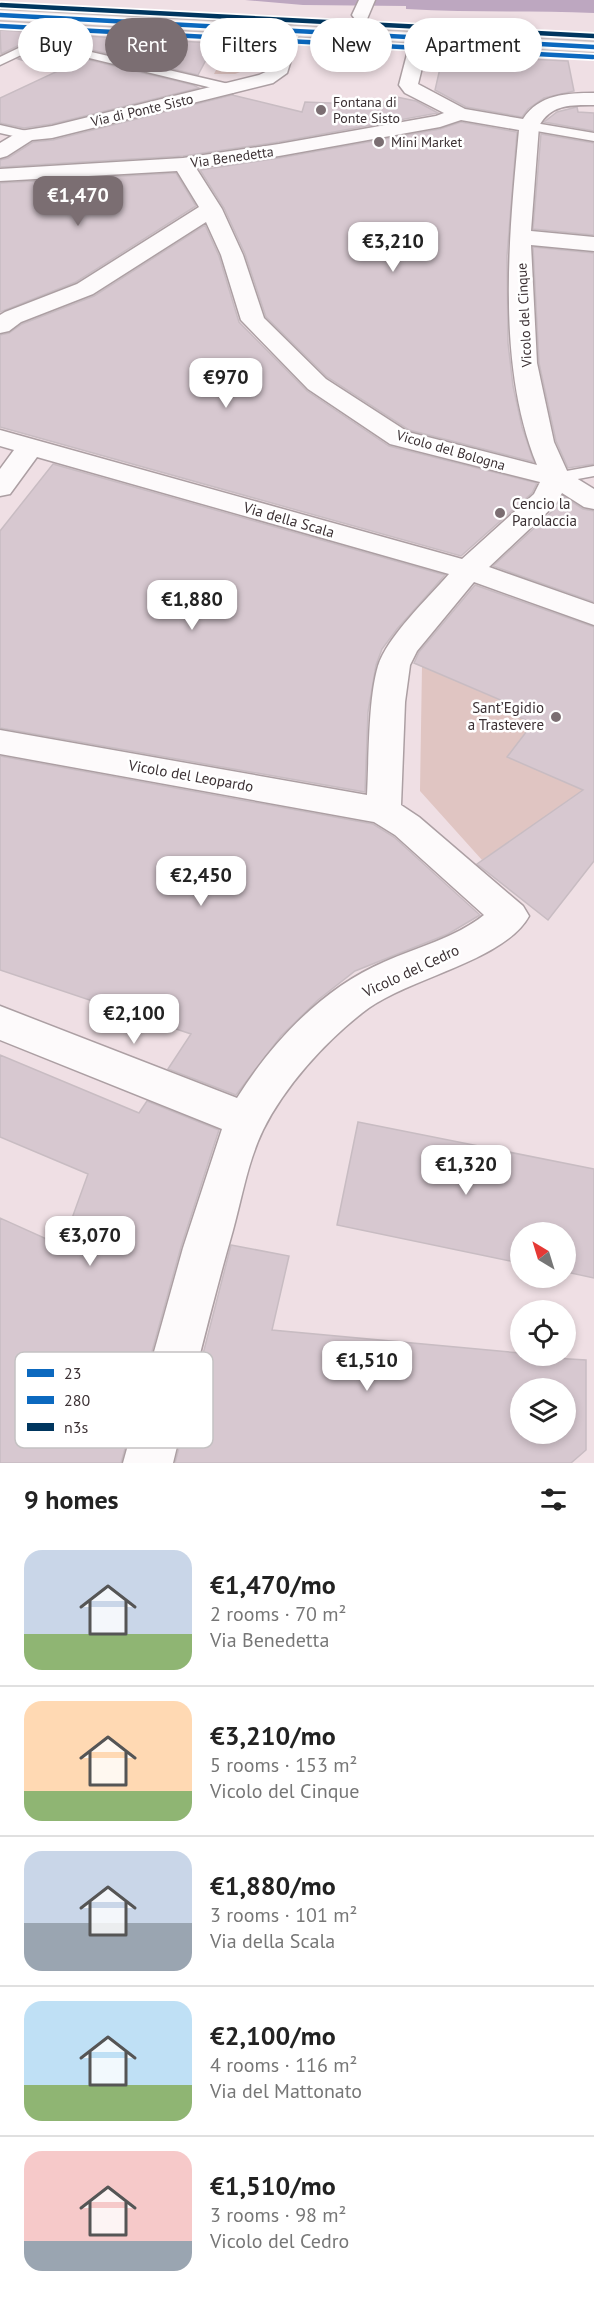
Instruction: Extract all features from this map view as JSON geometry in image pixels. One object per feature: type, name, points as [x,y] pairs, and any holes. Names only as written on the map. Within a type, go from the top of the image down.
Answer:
[{"type":"main road","points":[[0,15],[200,26]]},
{"type":"main road","points":[[298,31],[404,38]]},
{"type":"main road","points":[[542,45],[594,47]]},
{"type":"street","name":"Via di Ponte Sisto","points":[[27,135],[52,132],[233,89],[266,79],[278,72]]},
{"type":"street","points":[[412,72],[409,87],[460,114],[529,126],[535,113],[548,104],[594,99]]},
{"type":"street","name":"Via Benedetta","points":[[0,175],[183,164],[279,150],[429,123],[460,114]]},
{"type":"street","name":"Vicolo del Cinque","points":[[529,126],[520,237],[525,363],[541,442],[556,478]]},
{"type":"street","points":[[0,152],[27,135]]},
{"type":"street","name":"Vicolo del Bologna","points":[[183,164],[211,209],[232,255],[253,320],[317,384],[399,438],[556,478],[594,501]]},
{"type":"street","points":[[0,326],[13,317],[85,289],[211,209]]},
{"type":"street","points":[[520,237],[594,244]]},
{"type":"street","name":"Via della Scala","points":[[0,438],[468,570],[589,611]]},
{"type":"street","points":[[0,488],[30,447]]},
{"type":"street","points":[[382,810],[389,702],[394,665],[404,646],[468,570],[546,498],[556,478]]},
{"type":"street","name":"Vicolo del Leopardo","points":[[0,742],[382,810]]},
{"type":"street","name":"Vicolo del Cedro","points":[[178,1352],[204,1254],[247,1120],[259,1101],[297,1052],[322,1026],[362,992],[478,940],[510,916],[407,826],[382,810]]},
{"type":"street","points":[[0,1023],[247,1120]]},
{"type":"street","name":"Vicolo del Cedro","points":[[148,1463],[152,1448]]},
{"type":"lane","points":[[0,62],[33,45],[44,44],[233,89]]},
{"type":"lane","points":[[529,126],[594,137]]},
{"type":"lane","points":[[0,129],[27,135]]},
{"type":"lane","points":[[556,478],[594,471]]},
{"type":"shaded area","points":[[245,0],[594,0],[594,13],[430,10],[406,9],[406,6],[303,5]]},
{"type":"shaded area","points":[[215,72],[240,72],[235,74],[214,74]]},
{"type":"shaded area","points":[[422,666],[510,704],[505,711],[533,723],[586,791],[594,826],[557,809],[482,860],[420,791]]},
{"type":"building","points":[[0,30],[18,31],[18,46],[1,54]]},
{"type":"building","points":[[93,36],[105,37],[105,53],[93,50]]},
{"type":"building","points":[[188,42],[200,42],[198,75],[185,72],[188,72]]},
{"type":"building","points":[[542,60],[568,61],[574,91],[544,98],[528,109],[522,117],[466,107],[435,90],[439,72],[542,72]]},
{"type":"building","points":[[93,61],[105,64],[105,72],[139,72],[199,88],[52,124],[24,128],[0,123],[0,98],[56,72],[93,72]]},
{"type":"building","points":[[232,95],[302,112],[305,102],[380,105],[392,96],[416,101],[438,113],[279,142],[183,156],[0,167],[0,160],[8,158],[33,142],[53,140]]},
{"type":"building","points":[[577,107],[578,112],[594,113],[594,131],[544,122],[557,112]]},
{"type":"building","points":[[461,122],[517,132],[507,256],[508,343],[513,386],[522,427],[534,462],[409,430],[327,377],[266,317],[245,254],[224,208],[200,170],[440,129]]},
{"type":"building","points":[[541,134],[594,143],[594,235],[533,229]]},
{"type":"building","points":[[176,173],[196,206],[76,282],[0,312],[0,183]]},
{"type":"building","points":[[205,225],[219,256],[239,322],[307,391],[389,446],[537,483],[532,493],[461,556],[0,427],[0,335],[94,296]]},
{"type":"building","points":[[533,247],[594,253],[594,464],[568,468],[556,441],[539,363]]},
{"type":"building","points":[[53,464],[445,575],[397,629],[382,649],[376,665],[368,712],[365,792],[0,728],[0,531]]},
{"type":"building","points":[[563,496],[583,509],[594,511],[594,602],[493,566],[558,506]]},
{"type":"building","points":[[475,585],[594,627],[594,861],[548,920],[477,864],[583,790],[507,757],[533,723],[504,711],[510,704],[414,663],[419,652]]},
{"type":"building","points":[[0,756],[373,824],[394,837],[480,915],[448,934],[355,971],[318,1000],[281,1036],[236,1095],[168,1069],[191,1034],[0,970]]},
{"type":"building","points":[[0,1055],[139,1113],[147,1101],[219,1130],[181,1247],[152,1352],[15,1352],[15,1448],[125,1448],[121,1463],[0,1463],[0,1218],[62,1246],[88,1174],[0,1137]]},
{"type":"building","points":[[358,1122],[594,1169],[594,1278],[576,1274],[576,1222],[510,1222],[510,1261],[337,1225]]},
{"type":"building","points":[[231,1245],[289,1256],[272,1330],[510,1352],[510,1366],[576,1366],[576,1359],[586,1360],[586,1450],[571,1463],[175,1463],[179,1448],[213,1448],[213,1352],[204,1352]]},
{"type":"transit line","name":"n3s","points":[[1,5],[594,36]]},
{"type":"transit line","name":"23","points":[[0,15],[594,47]]},
{"type":"transit line","name":"280","points":[[0,26],[593,57]]},
{"type":"place","name":"Fontana di Ponte Sisto","points":[[321,110]]},
{"type":"place","name":"Mini Market","points":[[379,142]]},
{"type":"place","name":"Cencio la Parolaccia","points":[[500,513]]},
{"type":"place","name":"Sant’Egidio a Trastevere","points":[[556,717]]}]
